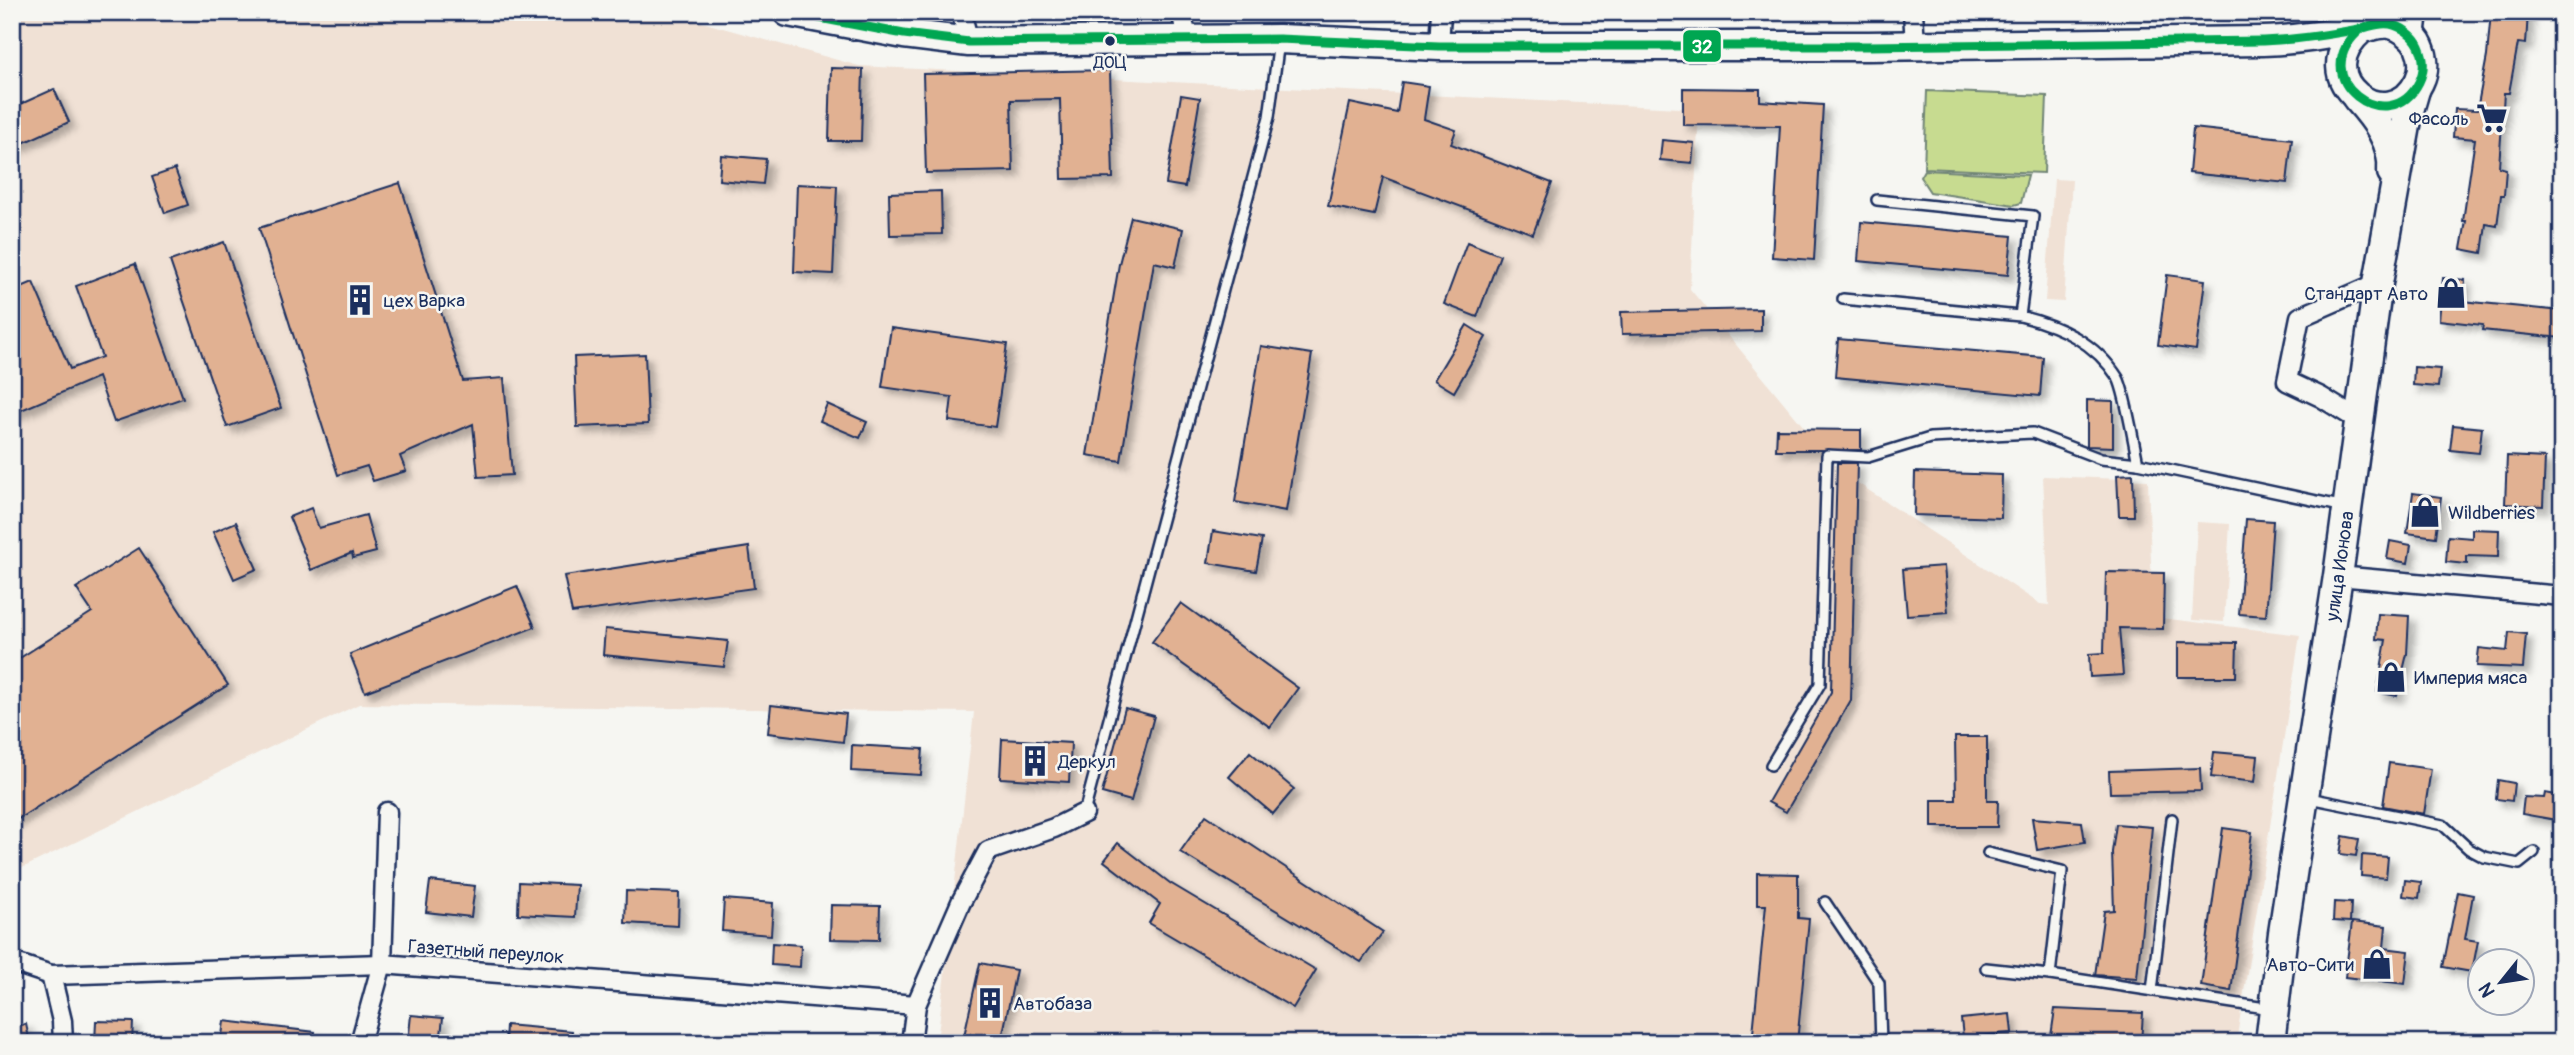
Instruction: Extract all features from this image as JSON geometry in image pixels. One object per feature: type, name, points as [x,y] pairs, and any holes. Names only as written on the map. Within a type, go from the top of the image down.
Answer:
[{"type":"main road","points":[[788,12],[904,34],[968,42],[1279,39],[1439,46],[2289,41],[2361,29],[2402,18],[2407,32],[2418,44],[2423,59],[2422,75],[2415,90],[2403,101],[2388,106],[2371,105],[2352,91],[2341,70],[2342,54],[2349,39],[2361,29]]},
{"type":"main road","points":[[2289,41],[2312,50],[2324,59],[2376,120],[2388,144],[2393,165],[2388,221]]},
{"type":"main road","name":"улица Ионова","points":[[2270,1043],[2283,933],[2338,576],[2378,284],[2415,90]]},
{"type":"street","points":[[961,12],[968,42]]},
{"type":"street","points":[[1181,12],[1188,41]]},
{"type":"street","points":[[1439,46],[1441,12]]},
{"type":"street","points":[[1913,12],[1914,45]]},
{"type":"street","points":[[2418,12],[2418,44]]},
{"type":"street","points":[[2358,420],[2321,397],[2287,381],[2300,317],[2378,284]]},
{"type":"street","points":[[2338,576],[2562,596]]},
{"type":"street","points":[[360,1043],[382,964],[387,812]]},
{"type":"street","points":[[911,1043],[916,1005],[961,902],[988,851],[1054,828],[1084,813]]},
{"type":"street","points":[[12,962],[51,975],[62,1021],[63,1043]]},
{"type":"street","name":"Газетный переулок","points":[[51,975],[382,964],[916,1005]]},
{"type":"lane","points":[[1084,813],[1269,117],[1279,39]]},
{"type":"lane","points":[[1877,201],[2033,216],[2020,316]]},
{"type":"lane","points":[[1843,299],[2020,316],[2053,324],[2089,345],[2119,380],[2138,463]]},
{"type":"lane","points":[[1771,765],[1820,684],[1827,455],[1868,457],[1930,438],[2033,433],[2101,459],[2138,463],[2347,508]]},
{"type":"lane","points":[[2304,797],[2442,825],[2469,849],[2484,857],[2519,864],[2534,852]]},
{"type":"lane","points":[[2152,991],[2172,819]]},
{"type":"lane","points":[[1988,853],[2062,871],[2050,975]]},
{"type":"lane","points":[[1825,902],[1879,983],[1881,1043]]},
{"type":"lane","points":[[1986,968],[2274,1009]]},
{"type":"shaded area","points":[[12,12],[679,12],[698,21],[859,66],[1699,109],[1690,289],[1841,472],[2040,604],[2049,605],[2043,476],[2148,480],[2153,617],[2300,635],[2236,1043],[937,1043],[974,712],[359,704],[12,873]]},
{"type":"shaded area","points":[[2054,179],[2072,180],[2064,302],[2045,301]]},
{"type":"shaded area","points":[[2197,522],[2230,524],[2224,622],[2192,620]]},
{"type":"green space","points":[[1927,91],[2047,96],[2044,173],[1924,168]]},
{"type":"green space","points":[[1924,170],[2028,175],[2021,203],[2014,205],[1930,192],[1920,177]]},
{"type":"building","points":[[2491,12],[2528,12],[2526,44],[2518,43],[2509,93],[2504,93],[2499,167],[2506,169],[2504,195],[2501,195],[2497,226],[2486,224],[2482,253],[2461,249],[2475,139],[2453,137],[2455,109],[2477,110],[2487,56]]},
{"type":"building","points":[[831,68],[863,69],[861,141],[829,141]]},
{"type":"building","points":[[1110,70],[1113,178],[1062,179],[1060,99],[1011,100],[1013,171],[926,173],[923,74]]},
{"type":"building","points":[[1402,82],[1429,86],[1424,119],[1456,130],[1451,144],[1552,183],[1533,234],[1383,177],[1374,215],[1328,206],[1350,103],[1397,113]]},
{"type":"building","points":[[1683,88],[1760,89],[1760,101],[1823,105],[1814,260],[1772,257],[1780,126],[1683,125]]},
{"type":"building","points":[[54,89],[69,122],[12,148],[12,108]]},
{"type":"building","points":[[1181,95],[1200,98],[1185,187],[1166,184]]},
{"type":"building","points":[[2193,128],[2292,139],[2287,183],[2189,173]]},
{"type":"building","points":[[1662,140],[1694,143],[1692,163],[1660,160]]},
{"type":"building","points":[[721,155],[766,159],[763,184],[719,180]]},
{"type":"building","points":[[175,169],[188,205],[165,213],[152,177]]},
{"type":"building","name":"цех Варка","points":[[400,183],[463,381],[504,378],[512,475],[478,477],[473,424],[400,456],[406,471],[373,481],[367,466],[338,475],[259,228]]},
{"type":"building","points":[[797,184],[837,186],[833,274],[794,272]]},
{"type":"building","points":[[941,191],[942,234],[890,235],[889,193]]},
{"type":"building","points":[[1131,217],[1183,229],[1175,267],[1154,262],[1121,461],[1087,455],[1119,264]]},
{"type":"building","points":[[1861,222],[2012,236],[2008,275],[1858,261]]},
{"type":"building","points":[[224,242],[281,408],[227,427],[170,261]]},
{"type":"building","points":[[1467,242],[1500,255],[1477,317],[1444,304]]},
{"type":"building","points":[[135,264],[183,398],[114,422],[98,377],[12,414],[12,291],[33,282],[70,369],[102,357],[76,286]]},
{"type":"building","points":[[2167,275],[2205,280],[2196,350],[2158,345]]},
{"type":"building","points":[[2443,278],[2465,280],[2463,301],[2562,311],[2562,338],[2482,330],[2483,325],[2439,320]]},
{"type":"building","points":[[1761,309],[1761,331],[1622,334],[1621,312]]},
{"type":"building","points":[[1467,325],[1486,337],[1454,392],[1434,380]]},
{"type":"building","points":[[891,328],[1007,344],[995,427],[949,421],[952,397],[882,387]]},
{"type":"building","points":[[1838,339],[2043,357],[2040,396],[1835,377]]},
{"type":"building","points":[[1261,346],[1312,354],[1286,511],[1235,502]]},
{"type":"building","points":[[645,354],[648,424],[577,427],[574,357]]},
{"type":"building","points":[[2414,367],[2440,369],[2438,387],[2413,385]]},
{"type":"building","points":[[2087,400],[2113,401],[2113,447],[2087,446]]},
{"type":"building","points":[[827,404],[867,422],[860,438],[820,421]]},
{"type":"building","points":[[2453,425],[2482,428],[2479,453],[2450,450]]},
{"type":"building","points":[[1777,429],[1861,430],[1861,450],[1776,450]]},
{"type":"building","points":[[2507,456],[2545,458],[2543,506],[2505,504]]},
{"type":"building","points":[[1837,463],[1857,463],[1851,700],[1786,812],[1768,802],[1831,692]]},
{"type":"building","points":[[1915,472],[2002,475],[2001,518],[1914,515]]},
{"type":"building","points":[[2133,474],[2134,516],[2119,516],[2117,475]]},
{"type":"building","name":"Wildberries","points":[[2413,493],[2441,497],[2436,537],[2407,533]]},
{"type":"building","points":[[311,508],[319,528],[366,515],[376,552],[353,558],[352,553],[311,570],[289,517]]},
{"type":"building","points":[[2246,519],[2273,521],[2266,616],[2239,614]]},
{"type":"building","points":[[236,522],[257,569],[234,579],[213,532]]},
{"type":"building","points":[[2472,529],[2499,530],[2498,557],[2467,556],[2467,564],[2446,562],[2448,536],[2472,538]]},
{"type":"building","points":[[1213,531],[1262,539],[1256,571],[1208,563]]},
{"type":"building","points":[[2390,541],[2411,545],[2408,563],[2387,559]]},
{"type":"building","points":[[749,547],[754,588],[572,613],[564,576]]},
{"type":"building","points":[[139,548],[228,685],[12,823],[12,663],[92,612],[76,588]]},
{"type":"building","points":[[1944,566],[1948,612],[1907,615],[1903,569]]},
{"type":"building","points":[[2106,572],[2164,573],[2163,629],[2119,628],[2123,675],[2090,677],[2089,654],[2104,653]]},
{"type":"building","points":[[517,586],[535,627],[365,692],[350,654]]},
{"type":"building","points":[[1181,603],[1298,688],[1270,727],[1152,642]]},
{"type":"building","points":[[2378,614],[2409,616],[2407,654],[2397,696],[2377,692],[2386,640],[2376,639]]},
{"type":"building","points":[[605,629],[728,641],[724,667],[603,655]]},
{"type":"building","points":[[2509,632],[2526,634],[2523,668],[2477,666],[2479,648],[2507,651]]},
{"type":"building","points":[[2178,642],[2237,643],[2236,677],[2178,677]]},
{"type":"building","points":[[771,705],[846,714],[843,742],[768,733]]},
{"type":"building","points":[[1125,708],[1154,716],[1131,801],[1102,793]]},
{"type":"building","points":[[1955,737],[1987,737],[1987,801],[1998,801],[1997,827],[1932,827],[1932,800],[1956,800]]},
{"type":"building","name":"Деркул","points":[[1002,739],[1071,743],[1069,782],[1000,778]]},
{"type":"building","points":[[852,745],[923,749],[921,775],[851,771]]},
{"type":"building","points":[[1250,752],[1294,789],[1273,814],[1229,777]]},
{"type":"building","points":[[2214,752],[2258,756],[2255,782],[2211,777]]},
{"type":"building","points":[[2389,763],[2431,769],[2424,814],[2383,806]]},
{"type":"building","points":[[2200,768],[2201,791],[2110,793],[2109,771]]},
{"type":"building","points":[[2498,780],[2514,783],[2512,801],[2496,799]]},
{"type":"building","points":[[2545,793],[2562,796],[2562,821],[2522,814],[2524,797],[2544,798]]},
{"type":"building","points":[[1206,815],[1383,932],[1361,962],[1180,852]]},
{"type":"building","points":[[2032,818],[2082,822],[2085,842],[2037,850]]},
{"type":"building","points":[[2116,824],[2152,827],[2137,978],[2095,975],[2104,911],[2114,910],[2112,852]]},
{"type":"building","points":[[2223,828],[2252,832],[2231,991],[2201,986]]},
{"type":"building","points":[[2343,836],[2359,839],[2356,856],[2340,854]]},
{"type":"building","points":[[1118,843],[1170,883],[1316,970],[1293,1008],[1149,923],[1160,904],[1104,861]]},
{"type":"building","points":[[2362,855],[2388,857],[2386,878],[2361,876]]},
{"type":"building","points":[[1757,873],[1798,874],[1798,918],[1809,919],[1797,1043],[1752,1043],[1766,905],[1757,905]]},
{"type":"building","points":[[2405,880],[2421,882],[2419,898],[2403,896]]},
{"type":"building","points":[[430,881],[475,886],[471,917],[426,912]]},
{"type":"building","points":[[519,882],[577,885],[575,917],[518,914]]},
{"type":"building","points":[[626,891],[679,893],[678,926],[625,923]]},
{"type":"building","points":[[2458,892],[2473,895],[2465,939],[2478,941],[2477,946],[2466,946],[2466,971],[2443,967]]},
{"type":"building","points":[[724,899],[773,903],[771,935],[722,931]]},
{"type":"building","points":[[2334,902],[2351,903],[2350,922],[2333,921]]},
{"type":"building","points":[[831,905],[880,906],[879,940],[830,939]]},
{"type":"building","name":"Авто-Сити","points":[[2352,922],[2386,926],[2384,948],[2409,951],[2405,984],[2345,977]]},
{"type":"building","points":[[772,943],[801,945],[800,967],[771,965]]},
{"type":"building","name":"Автобаза","points":[[980,963],[1016,970],[1001,1043],[964,1036]]},
{"type":"building","points":[[2055,1009],[2143,1013],[2141,1043],[2050,1043]]},
{"type":"building","points":[[2010,1014],[2012,1033],[1963,1037],[1961,1019]]},
{"type":"building","points":[[411,1015],[443,1018],[440,1043],[408,1043]]},
{"type":"building","points":[[96,1021],[133,1022],[132,1043],[95,1043]]},
{"type":"building","points":[[224,1021],[315,1032],[314,1043],[221,1043]]},
{"type":"building","points":[[26,1024],[30,1043],[12,1043],[12,1027]]},
{"type":"building","points":[[506,1025],[572,1031],[571,1043],[505,1043]]},
{"type":"transit line","name":"32","points":[[788,12],[904,34],[969,42],[1279,39],[1439,46],[1868,46],[2263,41],[2287,40],[2390,24],[2411,35],[2422,55],[2421,77],[2406,99],[2389,106],[2372,104],[2357,96],[2346,83],[2341,67],[2345,48],[2361,29]]},
{"type":"place","name":"ДОЦ","points":[[1110,41]]},
{"type":"place","name":"Фасоль","points":[[2492,118]]},
{"type":"place","name":"Стандарт Авто","points":[[2451,293]]},
{"type":"place","name":"цех Варка","points":[[360,300]]},
{"type":"place","name":"Wildberries","points":[[2425,512]]},
{"type":"place","name":"Империя мяса","points":[[2391,677]]},
{"type":"place","name":"Деркул","points":[[1035,761]]},
{"type":"place","name":"Авто-Сити","points":[[2377,964]]},
{"type":"place","name":"Автобаза","points":[[990,1003]]}]
